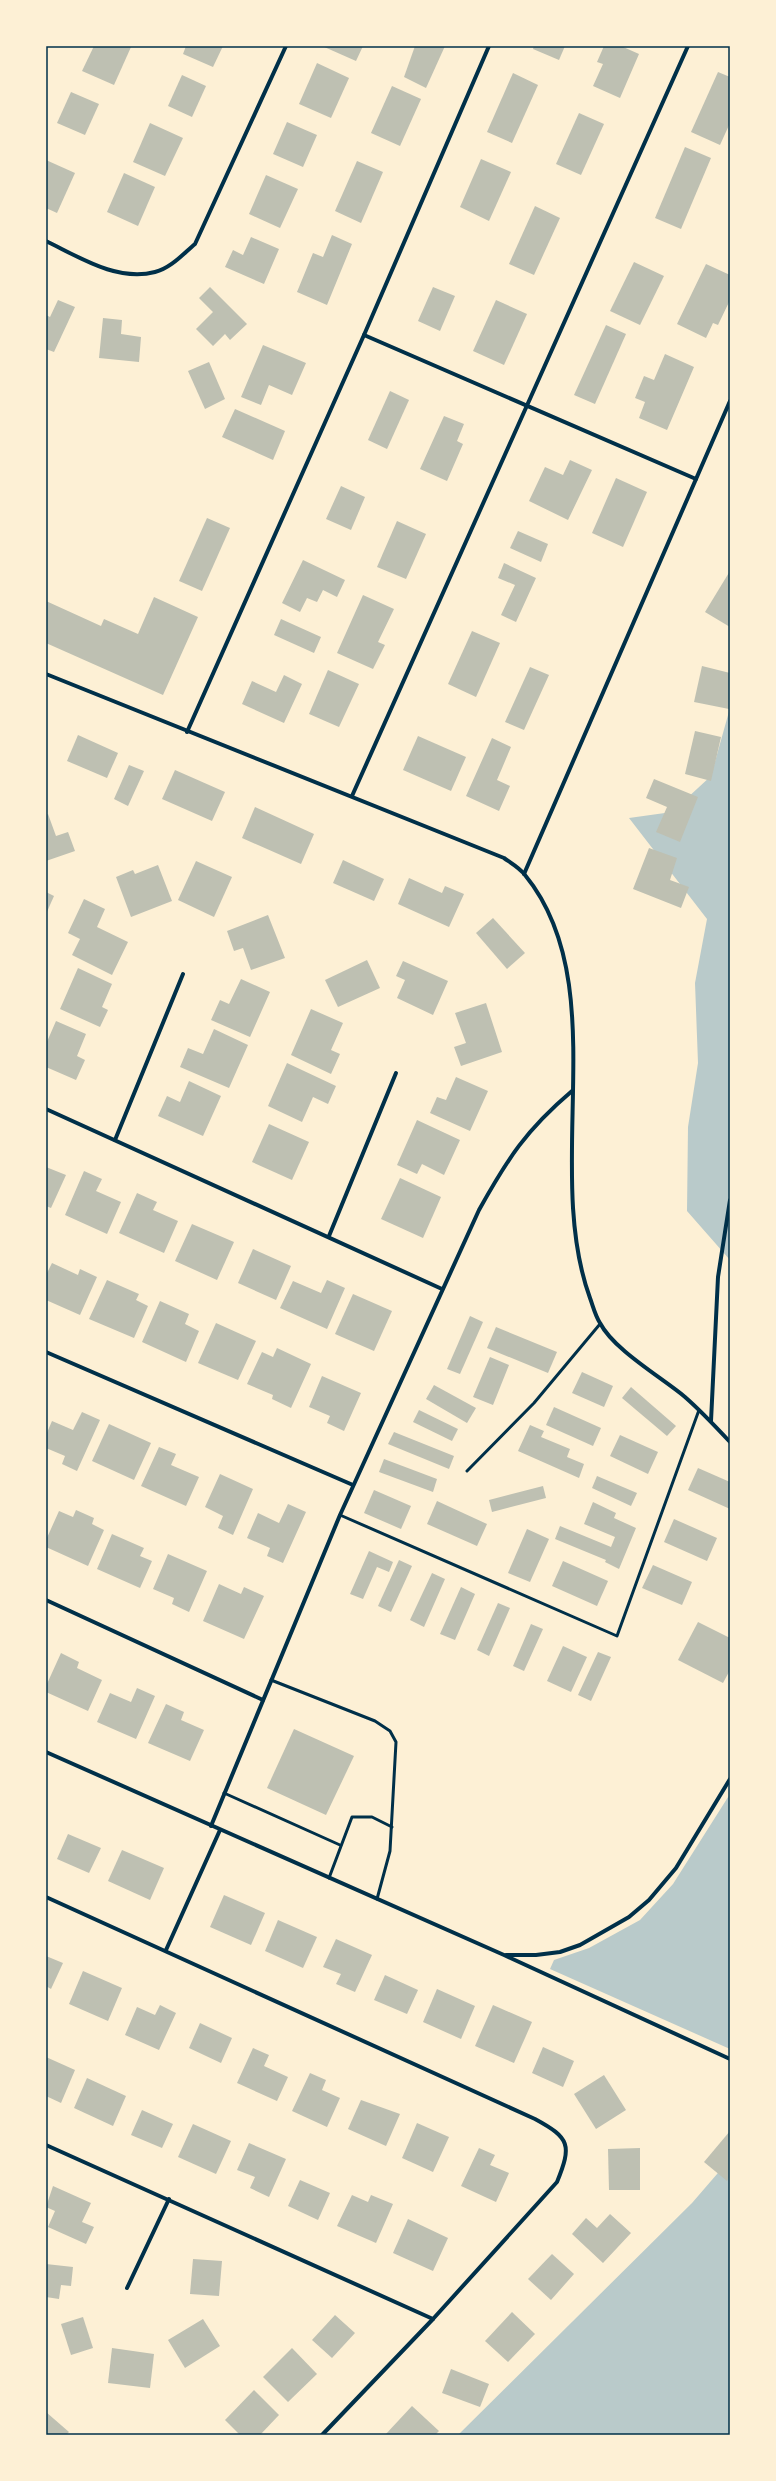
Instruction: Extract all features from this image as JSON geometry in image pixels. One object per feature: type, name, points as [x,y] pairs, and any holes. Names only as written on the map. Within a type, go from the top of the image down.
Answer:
[{"type":"street","points":[[46,241],[102,268],[124,274],[156,272],[172,264],[195,244],[286,46]]},
{"type":"street","points":[[187,732],[364,335],[489,46]]},
{"type":"street","points":[[352,796],[688,46]]},
{"type":"street","points":[[364,335],[526,407],[696,478]]},
{"type":"street","points":[[524,874],[730,401]]},
{"type":"street","points":[[46,674],[187,732],[352,796],[504,858],[524,874],[542,900],[555,928],[566,960],[571,987],[572,1091],[570,1171],[574,1237],[584,1281],[600,1324],[622,1348],[711,1421],[730,1442]]},
{"type":"street","points":[[115,1140],[183,974]]},
{"type":"street","points":[[329,1236],[396,1073]]},
{"type":"street","points":[[211,1826],[340,1515],[479,1210],[504,1165],[524,1137],[545,1114],[572,1091]]},
{"type":"street","points":[[46,1110],[329,1236],[442,1289]]},
{"type":"street","points":[[711,1421],[718,1277],[730,1200]]},
{"type":"street","points":[[46,1352],[354,1485]]},
{"type":"street","points":[[46,1600],[263,1700]]},
{"type":"street","points":[[46,1752],[504,1955],[730,2059]]},
{"type":"street","points":[[504,1955],[536,1955],[560,1952],[580,1945],[629,1917],[649,1900],[676,1868],[730,1779]]},
{"type":"street","points":[[166,1950],[220,1830]]},
{"type":"street","points":[[46,1897],[166,1950],[535,2120],[557,2131],[567,2146],[565,2162],[557,2182],[433,2319],[322,2435]]},
{"type":"street","points":[[46,2145],[433,2319]]},
{"type":"street","points":[[127,2288],[169,2199]]},
{"type":"lane","points":[[467,1471],[534,1404],[600,1324]]},
{"type":"lane","points":[[340,1515],[617,1636],[698,1410]]},
{"type":"lane","points":[[271,1680],[375,1721],[390,1731],[396,1742],[390,1850],[377,1899]]},
{"type":"lane","points":[[224,1793],[340,1845]]},
{"type":"lane","points":[[329,1878],[340,1845],[352,1817],[372,1817],[392,1827]]},
{"type":"shaded area","points":[[730,708],[730,1260],[687,1211],[688,1127],[698,1063],[695,983],[707,919],[629,818],[672,812],[711,776]]},
{"type":"shaded area","points":[[730,1794],[730,2049],[550,1969],[554,1960],[589,1948],[640,1920],[673,1884]]},
{"type":"shaded area","points":[[730,2159],[730,2435],[458,2435],[692,2203]]},
{"type":"building","points":[[94,46],[131,47],[114,85],[82,71]]},
{"type":"building","points":[[186,46],[223,46],[213,67],[183,54]]},
{"type":"building","points":[[322,46],[363,46],[356,61]]},
{"type":"building","points":[[415,46],[445,46],[426,88],[404,77]]},
{"type":"building","points":[[534,46],[565,46],[559,60],[533,49]]},
{"type":"building","points":[[604,46],[621,46],[639,54],[620,98],[593,86],[603,64],[597,62]]},
{"type":"building","points":[[317,63],[349,78],[331,118],[299,104]]},
{"type":"building","points":[[718,72],[730,77],[730,123],[720,145],[691,132]]},
{"type":"building","points":[[513,73],[538,85],[512,143],[487,132]]},
{"type":"building","points":[[182,75],[206,86],[192,117],[168,106]]},
{"type":"building","points":[[392,86],[421,99],[400,146],[371,133]]},
{"type":"building","points":[[71,92],[99,104],[85,135],[57,123]]},
{"type":"building","points":[[579,113],[604,124],[581,175],[556,164]]},
{"type":"building","points":[[287,122],[317,135],[303,167],[273,154]]},
{"type":"building","points":[[150,123],[183,138],[165,176],[133,162]]},
{"type":"building","points":[[685,147],[711,158],[681,229],[655,218]]},
{"type":"building","points":[[481,159],[511,172],[489,221],[460,207]]},
{"type":"building","points":[[46,160],[75,173],[57,213],[46,208]]},
{"type":"building","points":[[357,161],[383,172],[361,223],[335,211]]},
{"type":"building","points":[[124,173],[155,187],[138,226],[107,212]]},
{"type":"building","points":[[266,175],[298,189],[280,228],[249,214]]},
{"type":"building","points":[[535,206],[560,218],[534,275],[509,264]]},
{"type":"building","points":[[332,235],[352,244],[327,305],[297,292],[313,253],[323,257]]},
{"type":"building","points":[[251,237],[279,249],[264,284],[225,267],[233,250],[243,255]]},
{"type":"building","points":[[634,262],[664,276],[640,325],[610,311]]},
{"type":"building","points":[[706,264],[730,275],[730,300],[718,325],[713,323],[706,338],[677,324]]},
{"type":"building","points":[[210,287],[247,324],[230,340],[225,334],[213,346],[196,329],[213,312],[199,298]]},
{"type":"building","points":[[433,287],[455,296],[440,331],[418,321]]},
{"type":"building","points":[[58,300],[75,307],[54,352],[46,349],[46,315],[50,317]]},
{"type":"building","points":[[496,300],[527,314],[504,365],[473,351]]},
{"type":"building","points":[[103,318],[122,320],[121,334],[141,337],[139,362],[99,358]]},
{"type":"building","points":[[606,325],[626,334],[595,404],[574,395]]},
{"type":"building","points":[[263,345],[306,363],[292,395],[269,385],[261,405],[241,397]]},
{"type":"building","points":[[665,354],[694,367],[667,430],[639,418],[645,402],[635,398],[644,376],[654,380]]},
{"type":"building","points":[[209,362],[225,399],[205,409],[188,371]]},
{"type":"building","points":[[390,391],[409,400],[387,449],[368,440]]},
{"type":"building","points":[[235,409],[285,431],[273,460],[222,437]]},
{"type":"building","points":[[444,416],[464,424],[457,441],[463,444],[447,481],[420,469]]},
{"type":"building","points":[[570,460],[592,470],[568,520],[529,501],[545,467],[563,475]]},
{"type":"building","points":[[616,478],[647,492],[623,547],[592,533]]},
{"type":"building","points":[[341,486],[365,497],[351,530],[326,519]]},
{"type":"building","points":[[207,518],[230,528],[202,591],[179,581]]},
{"type":"building","points":[[397,521],[426,534],[406,579],[377,567]]},
{"type":"building","points":[[518,531],[548,544],[541,562],[510,548]]},
{"type":"building","points":[[303,560],[345,580],[337,597],[323,590],[317,602],[307,598],[300,612],[282,603]]},
{"type":"building","points":[[504,563],[536,578],[516,622],[501,615],[515,585],[498,578]]},
{"type":"building","points":[[730,571],[730,627],[705,612]]},
{"type":"building","points":[[363,595],[394,609],[378,642],[385,645],[373,669],[337,653]]},
{"type":"building","points":[[154,597],[198,617],[163,695],[46,643],[46,601],[101,626],[104,619],[138,634]]},
{"type":"building","points":[[281,619],[321,637],[314,653],[274,635]]},
{"type":"building","points":[[472,631],[500,643],[476,697],[448,684]]},
{"type":"building","points":[[702,666],[730,673],[729,709],[694,702]]},
{"type":"building","points":[[530,667],[549,675],[524,730],[505,722]]},
{"type":"building","points":[[328,670],[359,684],[339,727],[309,714]]},
{"type":"building","points":[[284,675],[302,684],[284,723],[242,704],[252,681],[276,692]]},
{"type":"building","points":[[695,731],[721,737],[711,781],[685,774]]},
{"type":"building","points":[[78,735],[118,753],[107,778],[67,761]]},
{"type":"building","points":[[418,736],[466,757],[451,791],[403,770]]},
{"type":"building","points":[[492,738],[511,747],[497,780],[510,786],[499,811],[466,796]]},
{"type":"building","points":[[129,765],[144,771],[128,806],[114,799]]},
{"type":"building","points":[[175,770],[225,792],[212,821],[162,799]]},
{"type":"building","points":[[654,779],[698,797],[680,842],[656,832],[667,807],[646,798]]},
{"type":"building","points":[[255,807],[314,834],[301,864],[242,838]]},
{"type":"building","points":[[48,814],[56,836],[68,832],[75,851],[46,861],[46,815]]},
{"type":"building","points":[[649,848],[677,858],[670,880],[689,887],[681,908],[633,889]]},
{"type":"building","points":[[343,860],[384,879],[374,901],[333,883]]},
{"type":"building","points":[[196,861],[232,877],[214,917],[178,900]]},
{"type":"building","points":[[158,865],[172,901],[131,917],[116,877],[133,870],[135,874]]},
{"type":"building","points":[[409,878],[442,893],[445,886],[464,894],[449,927],[398,904]]},
{"type":"building","points":[[46,892],[54,896],[46,914]]},
{"type":"building","points":[[84,899],[105,909],[97,927],[128,942],[112,975],[72,955],[80,939],[68,933]]},
{"type":"building","points":[[268,915],[285,958],[251,970],[243,948],[234,951],[227,931]]},
{"type":"building","points":[[493,918],[525,953],[507,969],[476,933]]},
{"type":"building","points":[[367,960],[380,988],[338,1007],[325,980]]},
{"type":"building","points":[[403,961],[448,981],[433,1015],[397,998],[405,980],[396,976]]},
{"type":"building","points":[[78,968],[112,984],[102,1007],[108,1010],[100,1027],[60,1009]]},
{"type":"building","points":[[241,979],[270,992],[250,1037],[211,1020],[220,1000],[229,1004]]},
{"type":"building","points":[[486,1003],[502,1052],[461,1066],[454,1047],[466,1043],[455,1013]]},
{"type":"building","points":[[311,1009],[343,1023],[331,1050],[340,1054],[331,1074],[291,1055]]},
{"type":"building","points":[[56,1021],[86,1034],[77,1056],[85,1060],[76,1080],[46,1067],[46,1044]]},
{"type":"building","points":[[214,1029],[248,1045],[229,1088],[180,1067],[188,1048],[203,1054]]},
{"type":"building","points":[[287,1063],[336,1086],[328,1104],[313,1097],[302,1122],[268,1106]]},
{"type":"building","points":[[456,1077],[488,1091],[470,1131],[430,1113],[437,1097],[446,1100]]},
{"type":"building","points":[[189,1081],[221,1096],[203,1136],[158,1116],[167,1096],[180,1102]]},
{"type":"building","points":[[417,1120],[460,1140],[444,1175],[422,1164],[417,1174],[397,1165]]},
{"type":"building","points":[[269,1124],[309,1142],[292,1180],[252,1162]]},
{"type":"building","points":[[46,1167],[66,1175],[51,1208],[46,1206]]},
{"type":"building","points":[[84,1171],[102,1179],[96,1191],[121,1202],[107,1234],[65,1215]]},
{"type":"building","points":[[400,1178],[441,1197],[423,1238],[381,1219]]},
{"type":"building","points":[[137,1193],[157,1202],[153,1210],[178,1221],[164,1253],[119,1233]]},
{"type":"building","points":[[192,1224],[234,1242],[217,1280],[175,1261]]},
{"type":"building","points":[[253,1249],[291,1266],[276,1300],[238,1283]]},
{"type":"building","points":[[52,1263],[78,1275],[80,1269],[97,1277],[80,1315],[46,1300],[46,1275]]},
{"type":"building","points":[[107,1280],[139,1294],[136,1300],[148,1306],[134,1338],[89,1319]]},
{"type":"building","points":[[327,1280],[345,1288],[327,1329],[280,1308],[293,1281],[321,1293]]},
{"type":"building","points":[[353,1294],[392,1311],[374,1351],[335,1334]]},
{"type":"building","points":[[160,1301],[189,1314],[185,1324],[199,1331],[186,1362],[142,1342]]},
{"type":"building","points":[[470,1316],[483,1322],[460,1374],[447,1369]]},
{"type":"building","points":[[216,1323],[256,1341],[238,1380],[198,1363]]},
{"type":"building","points":[[496,1327],[557,1352],[548,1373],[487,1348]]},
{"type":"building","points":[[277,1348],[311,1364],[291,1408],[272,1399],[273,1395],[247,1384],[262,1352],[273,1357]]},
{"type":"building","points":[[490,1357],[509,1365],[493,1405],[473,1397]]},
{"type":"building","points":[[582,1372],[613,1386],[604,1407],[572,1393]]},
{"type":"building","points":[[322,1376],[361,1393],[344,1431],[327,1423],[330,1416],[309,1407]]},
{"type":"building","points":[[434,1385],[476,1408],[467,1423],[426,1399]]},
{"type":"building","points":[[631,1387],[676,1426],[667,1436],[622,1398]]},
{"type":"building","points":[[554,1407],[601,1428],[593,1446],[546,1425]]},
{"type":"building","points":[[419,1410],[458,1429],[452,1441],[413,1422]]},
{"type":"building","points":[[82,1412],[100,1420],[77,1471],[62,1464],[65,1456],[46,1448],[46,1435],[52,1421],[73,1430]]},
{"type":"building","points":[[109,1424],[151,1443],[134,1480],[92,1461]]},
{"type":"building","points":[[530,1425],[544,1431],[541,1437],[570,1449],[567,1457],[584,1464],[579,1478],[518,1451]]},
{"type":"building","points":[[394,1432],[454,1456],[449,1469],[388,1444]]},
{"type":"building","points":[[620,1435],[658,1452],[648,1474],[610,1456]]},
{"type":"building","points":[[159,1447],[176,1454],[171,1465],[199,1477],[186,1506],[141,1486]]},
{"type":"building","points":[[384,1459],[437,1479],[433,1492],[379,1472]]},
{"type":"building","points":[[698,1468],[730,1482],[730,1509],[688,1490]]},
{"type":"building","points":[[220,1474],[253,1489],[233,1535],[218,1528],[223,1516],[205,1507]]},
{"type":"building","points":[[597,1476],[637,1493],[631,1506],[592,1488]]},
{"type":"building","points":[[543,1486],[546,1498],[492,1512],[489,1500]]},
{"type":"building","points":[[374,1490],[411,1506],[401,1529],[364,1513]]},
{"type":"building","points":[[437,1501],[487,1524],[477,1546],[427,1524]]},
{"type":"building","points":[[593,1502],[616,1513],[614,1518],[636,1528],[619,1569],[605,1562],[606,1560],[555,1539],[560,1526],[611,1547],[615,1537],[584,1524]]},
{"type":"building","points":[[288,1504],[306,1512],[283,1563],[267,1556],[270,1548],[247,1538],[258,1513],[279,1523]]},
{"type":"building","points":[[76,1510],[94,1518],[92,1524],[104,1530],[88,1566],[46,1547],[46,1540],[59,1511],[73,1517]]},
{"type":"building","points":[[674,1519],[717,1538],[707,1561],[664,1542]]},
{"type":"building","points":[[527,1529],[549,1539],[530,1582],[508,1573]]},
{"type":"building","points":[[112,1534],[144,1548],[140,1556],[152,1561],[140,1588],[97,1569]]},
{"type":"building","points":[[369,1551],[393,1562],[389,1572],[377,1567],[363,1599],[350,1594]]},
{"type":"building","points":[[168,1554],[207,1571],[189,1612],[172,1604],[174,1598],[153,1589]]},
{"type":"building","points":[[399,1560],[412,1566],[391,1612],[378,1606]]},
{"type":"building","points":[[563,1561],[608,1581],[597,1606],[552,1586]]},
{"type":"building","points":[[653,1565],[692,1582],[682,1605],[642,1588]]},
{"type":"building","points":[[432,1573],[445,1579],[424,1627],[410,1620]]},
{"type":"building","points":[[219,1584],[241,1594],[244,1587],[264,1596],[244,1639],[203,1621]]},
{"type":"building","points":[[461,1587],[475,1594],[455,1640],[440,1634]]},
{"type":"building","points":[[498,1603],[510,1608],[489,1656],[477,1650]]},
{"type":"building","points":[[698,1622],[730,1638],[730,1670],[723,1683],[678,1660]]},
{"type":"building","points":[[531,1624],[543,1629],[524,1671],[513,1666]]},
{"type":"building","points":[[563,1646],[587,1657],[571,1692],[547,1681]]},
{"type":"building","points":[[598,1652],[611,1657],[591,1701],[578,1695]]},
{"type":"building","points":[[61,1653],[79,1662],[77,1668],[102,1680],[88,1711],[46,1692],[46,1686]]},
{"type":"building","points":[[137,1688],[155,1696],[136,1739],[97,1722],[110,1693],[131,1702]]},
{"type":"building","points":[[166,1704],[184,1712],[181,1720],[204,1730],[190,1761],[148,1743]]},
{"type":"building","points":[[294,1729],[354,1756],[326,1815],[267,1788]]},
{"type":"building","points":[[68,1834],[101,1848],[89,1873],[57,1859]]},
{"type":"building","points":[[122,1850],[164,1868],[150,1900],[108,1881]]},
{"type":"building","points":[[224,1895],[265,1913],[251,1945],[210,1927]]},
{"type":"building","points":[[278,1920],[317,1937],[303,1968],[265,1951]]},
{"type":"building","points":[[336,1939],[372,1955],[355,1992],[336,1984],[341,1974],[323,1967]]},
{"type":"building","points":[[46,1956],[63,1963],[51,1989],[46,1986]]},
{"type":"building","points":[[83,1971],[122,1988],[108,2021],[69,2004]]},
{"type":"building","points":[[385,1975],[418,1990],[407,2014],[374,2000]]},
{"type":"building","points":[[437,1989],[475,2006],[461,2039],[423,2022]]},
{"type":"building","points":[[160,2005],[176,2013],[159,2050],[125,2035],[137,2007],[155,2015]]},
{"type":"building","points":[[493,2005],[532,2022],[514,2063],[475,2046]]},
{"type":"building","points":[[200,2023],[232,2038],[221,2063],[189,2048]]},
{"type":"building","points":[[543,2047],[574,2061],[563,2087],[532,2073]]},
{"type":"building","points":[[253,2048],[269,2055],[264,2066],[288,2077],[277,2101],[237,2083]]},
{"type":"building","points":[[46,2057],[75,2070],[61,2103],[46,2096]]},
{"type":"building","points":[[310,2073],[326,2080],[322,2090],[340,2098],[327,2127],[292,2111]]},
{"type":"building","points":[[604,2075],[626,2110],[596,2129],[574,2094]]},
{"type":"building","points":[[87,2078],[126,2096],[113,2126],[74,2108]]},
{"type":"building","points":[[361,2100],[400,2114],[386,2146],[348,2129]]},
{"type":"building","points":[[142,2110],[173,2124],[162,2148],[131,2135]]},
{"type":"building","points":[[417,2123],[449,2137],[433,2172],[402,2158]]},
{"type":"building","points":[[193,2124],[231,2141],[216,2174],[178,2157]]},
{"type":"building","points":[[730,2131],[730,2176],[727,2181],[704,2162]]},
{"type":"building","points":[[249,2143],[286,2159],[269,2197],[250,2188],[255,2177],[237,2170]]},
{"type":"building","points":[[479,2148],[495,2155],[490,2165],[509,2173],[496,2202],[461,2186]]},
{"type":"building","points":[[640,2148],[640,2190],[609,2190],[608,2149]]},
{"type":"building","points":[[300,2180],[330,2193],[318,2220],[288,2206]]},
{"type":"building","points":[[53,2186],[91,2203],[82,2222],[94,2227],[86,2244],[48,2227],[55,2211],[46,2207]]},
{"type":"building","points":[[352,2195],[368,2202],[371,2195],[393,2204],[376,2243],[337,2226]]},
{"type":"building","points":[[610,2214],[631,2233],[603,2263],[572,2234],[586,2218],[597,2228]]},
{"type":"building","points":[[408,2219],[448,2238],[433,2271],[393,2253]]},
{"type":"building","points":[[552,2254],[574,2274],[551,2300],[528,2279]]},
{"type":"building","points":[[193,2259],[222,2261],[219,2296],[190,2294]]},
{"type":"building","points":[[46,2264],[73,2267],[71,2286],[61,2285],[59,2299],[46,2297]]},
{"type":"building","points":[[512,2312],[535,2334],[508,2362],[485,2341]]},
{"type":"building","points":[[335,2315],[355,2333],[332,2358],[312,2340]]},
{"type":"building","points":[[83,2317],[93,2348],[71,2355],[61,2324]]},
{"type":"building","points":[[203,2319],[220,2346],[185,2368],[168,2340]]},
{"type":"building","points":[[112,2348],[154,2354],[150,2388],[108,2383]]},
{"type":"building","points":[[292,2348],[317,2374],[288,2402],[263,2377]]},
{"type":"building","points":[[451,2369],[489,2384],[480,2407],[442,2393]]},
{"type":"building","points":[[254,2390],[279,2415],[260,2435],[240,2435],[225,2420]]},
{"type":"building","points":[[412,2406],[439,2431],[435,2435],[385,2435]]},
{"type":"building","points":[[46,2412],[69,2432],[66,2435],[46,2435]]}]
